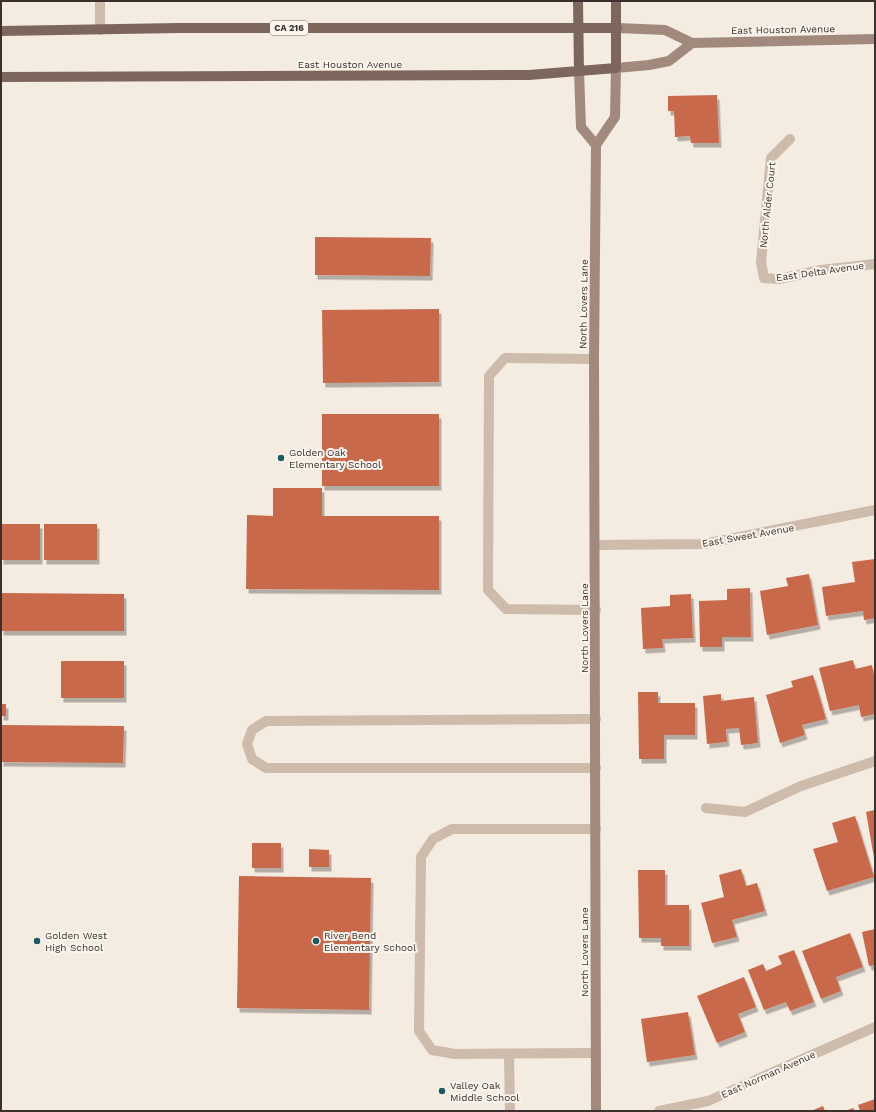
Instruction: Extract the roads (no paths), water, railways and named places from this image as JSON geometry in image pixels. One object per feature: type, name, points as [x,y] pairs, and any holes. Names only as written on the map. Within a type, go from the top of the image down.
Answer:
[{"type":"main road","points":[[578,1],[581,127],[596,145],[615,117],[617,28],[616,1]]},
{"type":"main road","name":"East Houston Avenue","points":[[1,31],[178,28],[578,27],[665,30],[692,43],[875,39]]},
{"type":"main road","name":"East Houston Avenue","points":[[1,77],[529,75],[649,65],[669,61],[692,43]]},
{"type":"main road","name":"North Lovers Lane","points":[[596,145],[594,359],[596,545],[596,1111]]},
{"type":"street","points":[[100,1],[100,30]]},
{"type":"street","name":"North Alder Court","points":[[764,278],[761,262],[771,158],[790,139]]},
{"type":"street","name":"East Delta Avenue","points":[[764,278],[779,279],[821,270],[875,264]]},
{"type":"street","points":[[594,359],[505,358],[489,376],[488,590],[506,609],[596,610]]},
{"type":"street","name":"East Sweet Avenue","points":[[596,545],[704,544],[875,510]]},
{"type":"street","points":[[596,719],[266,721],[252,730],[247,744],[252,759],[266,768],[596,768]]},
{"type":"street","points":[[706,808],[745,812],[801,786],[875,761]]},
{"type":"street","points":[[596,829],[452,829],[432,839],[422,857],[419,1031],[432,1050],[455,1054],[596,1053]]},
{"type":"street","name":"East Norman Avenue","points":[[659,1111],[708,1100],[875,1027]]},
{"type":"street","points":[[509,1054],[510,1111]]},
{"type":"place","name":"Golden Oak Elementary School","points":[[281,458]]},
{"type":"place","name":"Golden West High School","points":[[37,941]]},
{"type":"place","name":"River Bend Elementary School","points":[[316,941]]},
{"type":"place","name":"Valley Oak Middle School","points":[[442,1091]]}]
